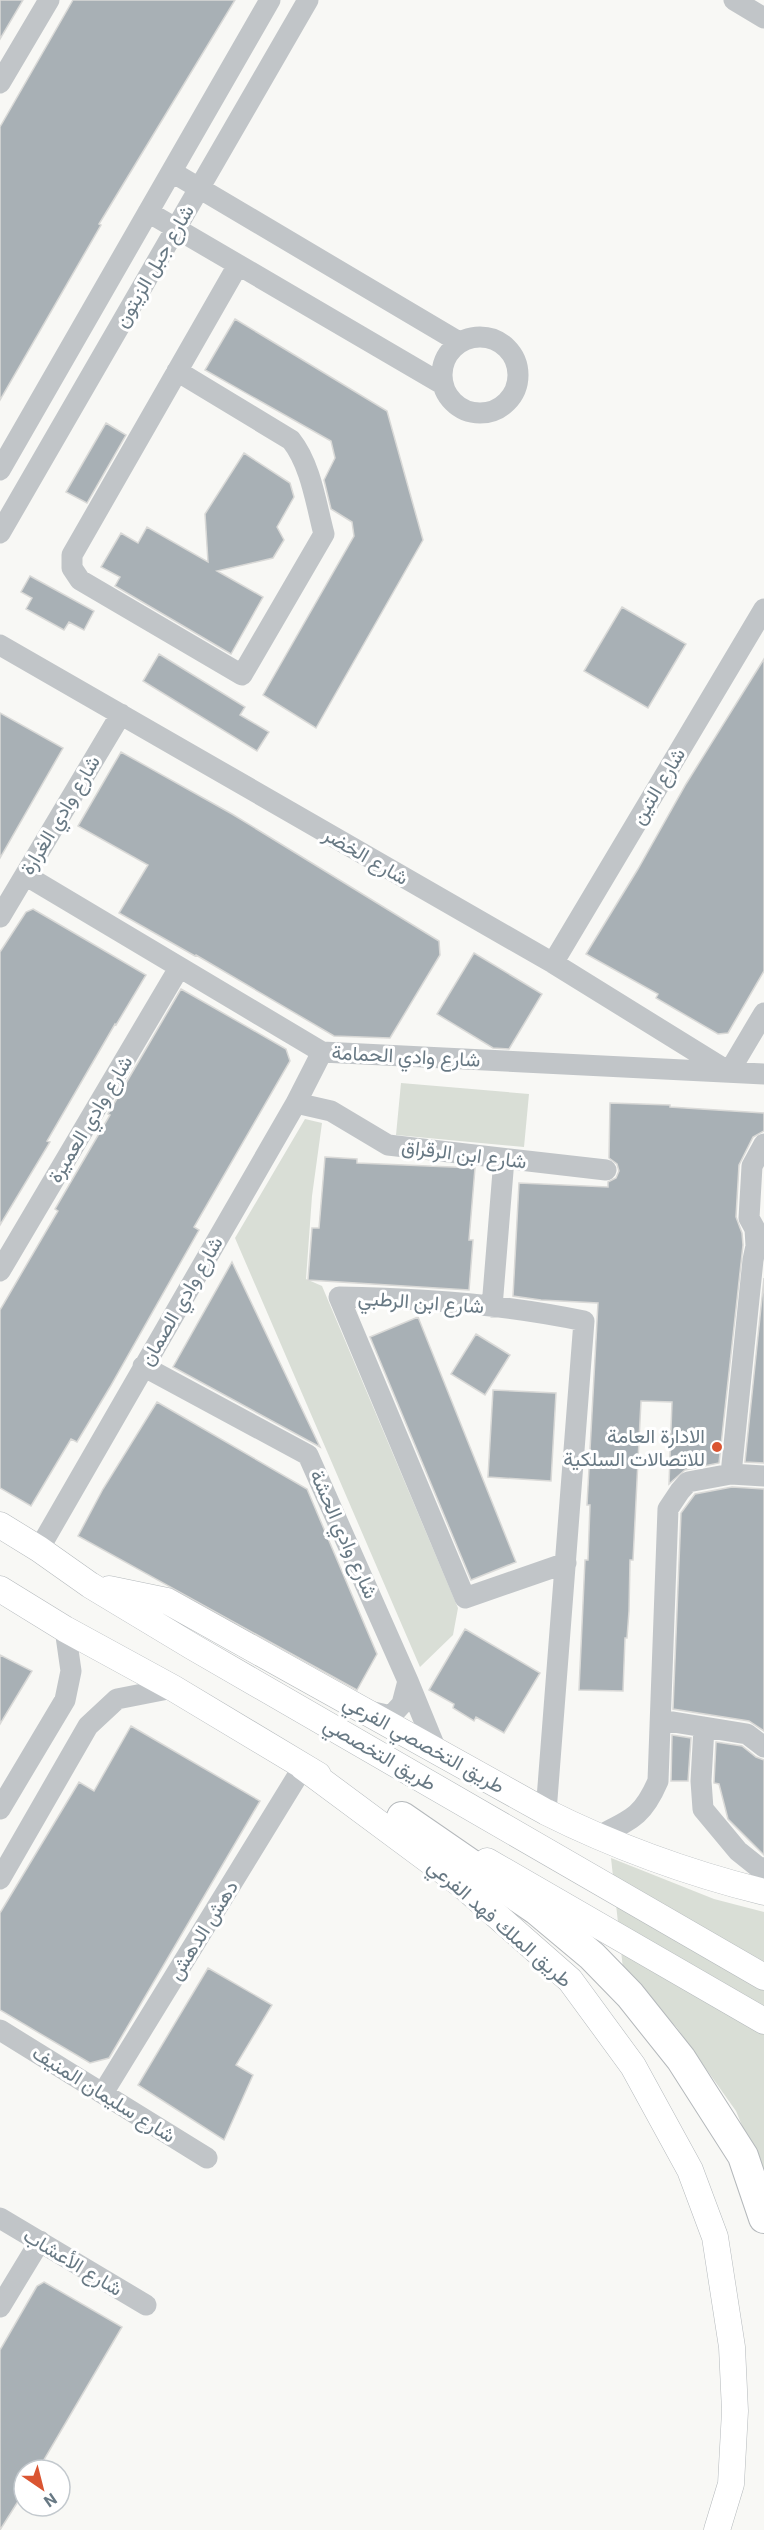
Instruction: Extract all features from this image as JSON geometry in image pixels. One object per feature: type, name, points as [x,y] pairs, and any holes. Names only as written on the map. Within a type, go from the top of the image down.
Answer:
[{"type":"highway","points":[[402,1817],[537,1910],[592,1956],[630,1995],[681,2058],[743,2156],[764,2218]]},
{"type":"main road","name":"طريق التخصصي","points":[[0,1525],[90,1585],[764,1977]]},
{"type":"main road","name":"طريق التخصصي الفرعي","points":[[90,1585],[167,1601],[546,1812],[596,1837],[705,1877],[764,1892]]},
{"type":"main road","points":[[0,1589],[65,1629],[173,1688],[303,1767],[484,1859],[764,2021]]},
{"type":"main road","name":"طريق الملك فهد الفرعي","points":[[303,1767],[462,1885],[570,1980],[633,2066],[690,2170],[715,2236],[732,2347],[735,2411],[731,2484],[717,2530]]},
{"type":"street","points":[[0,83],[49,0]]},
{"type":"street","name":"شارع جبل الزيتون","points":[[0,470],[270,0]]},
{"type":"street","name":"شارع جبل الزيتون","points":[[0,533],[308,0]]},
{"type":"street","points":[[734,0],[764,18]]},
{"type":"street","points":[[172,172],[459,342]]},
{"type":"street","points":[[148,212],[442,384]]},
{"type":"street","points":[[177,371],[291,440],[299,450],[305,464],[324,534],[242,675],[80,580],[72,568],[72,555],[177,371],[238,265]]},
{"type":"street","points":[[475,336],[491,337],[505,345],[515,358],[519,374],[516,389],[507,403],[493,411],[477,414],[461,409],[449,399],[442,384],[441,368],[447,353],[459,342],[475,336]]},
{"type":"street","name":"شارع التين","points":[[553,963],[764,609]]},
{"type":"street","name":"شارع الخضر","points":[[0,645],[553,963],[729,1072]]},
{"type":"street","name":"شارع وادي الغرارة","points":[[0,917],[121,714]]},
{"type":"street","name":"شارع وادي الحمامة","points":[[25,875],[322,1052],[764,1074]]},
{"type":"street","name":"شارع وادي العميرة","points":[[0,1271],[179,968]]},
{"type":"street","points":[[729,1072],[764,1013]]},
{"type":"street","name":"شارع وادي الصمان","points":[[39,1549],[296,1103],[322,1052]]},
{"type":"street","name":"شارع ابن الرقراق","points":[[296,1103],[331,1111],[388,1145],[606,1170]]},
{"type":"street","points":[[731,1474],[757,1279],[755,1229],[749,1218],[752,1166],[764,1144]]},
{"type":"street","points":[[492,1307],[504,1160]]},
{"type":"street","name":"شارع ابن الرطبي","points":[[546,1812],[566,1563],[584,1321],[541,1312],[416,1298],[339,1297],[465,1598],[566,1563]]},
{"type":"street","name":"شارع وادي الحشة","points":[[143,1366],[308,1455],[437,1752]]},
{"type":"street","points":[[596,1837],[638,1816],[649,1802],[658,1781],[668,1509],[688,1482],[731,1474],[764,1476]]},
{"type":"street","points":[[0,1809],[65,1700],[71,1671],[65,1629]]},
{"type":"street","points":[[362,1709],[391,1716],[402,1704],[408,1681]]},
{"type":"street","points":[[0,1879],[88,1726],[117,1699],[173,1688]]},
{"type":"street","points":[[661,1720],[747,1734],[764,1747]]},
{"type":"street","points":[[704,1727],[700,1782],[703,1809],[738,1851],[758,1867],[764,1868]]},
{"type":"street","name":"دهش الدهش","points":[[103,2093],[303,1767]]},
{"type":"street","name":"شارع سليمان المنيف","points":[[0,2031],[207,2158]]},
{"type":"street","name":"شارع الأعشاب","points":[[0,2218],[146,2305]]},
{"type":"street","points":[[0,2307],[40,2241]]},
{"type":"shaded area","points":[[401,1083],[529,1094],[524,1147],[396,1135]]},
{"type":"shaded area","points":[[305,1119],[322,1123],[312,1196],[306,1279],[322,1286],[458,1608],[453,1635],[420,1667],[235,1238]]},
{"type":"shaded area","points":[[611,1858],[714,1899],[764,1912],[764,2179],[736,2111],[677,2028],[623,1969]]},
{"type":"building","points":[[0,0],[23,0],[0,39]]},
{"type":"building","points":[[73,0],[235,0],[99,224],[101,225],[0,400],[0,127]]},
{"type":"building","points":[[235,319],[387,411],[423,540],[316,728],[263,695],[354,536],[352,522],[331,509],[324,480],[335,458],[331,441],[205,370]]},
{"type":"building","points":[[106,423],[126,435],[87,503],[66,492]]},
{"type":"building","points":[[244,453],[290,483],[294,497],[277,527],[284,540],[273,558],[217,571],[263,597],[231,654],[115,586],[120,577],[101,567],[121,533],[138,543],[147,527],[208,562],[205,514]]},
{"type":"building","points":[[30,576],[94,611],[84,630],[69,622],[64,630],[26,609],[32,598],[21,592]]},
{"type":"building","points":[[622,607],[686,644],[648,708],[584,671]]},
{"type":"building","points":[[159,654],[245,707],[240,715],[269,732],[257,751],[143,681]]},
{"type":"building","points":[[764,659],[764,971],[728,1033],[718,1034],[656,998],[658,994],[586,954],[686,784]]},
{"type":"building","points":[[0,713],[63,748],[0,858]]},
{"type":"building","points":[[121,752],[232,814],[439,941],[440,955],[390,1038],[334,1036],[119,913],[148,865],[78,826]]},
{"type":"building","points":[[33,909],[146,975],[115,1024],[47,1141],[50,1142],[0,1225],[0,952],[26,912]]},
{"type":"building","points":[[474,953],[542,994],[509,1049],[493,1048],[437,1014]]},
{"type":"building","points":[[181,989],[286,1049],[290,1061],[194,1227],[199,1230],[110,1387],[77,1442],[71,1439],[31,1506],[0,1488],[0,1310],[58,1211],[55,1209],[110,1115],[108,1114]]},
{"type":"building","points":[[610,1103],[670,1105],[670,1107],[764,1113],[764,1131],[753,1137],[739,1165],[736,1217],[742,1233],[743,1245],[719,1463],[685,1470],[669,1484],[672,1402],[641,1401],[633,1560],[630,1560],[623,1691],[579,1690],[585,1560],[588,1560],[590,1505],[587,1505],[598,1303],[513,1296],[519,1183],[608,1187],[608,1182],[616,1178],[619,1171],[617,1164],[609,1158]]},
{"type":"building","points":[[325,1157],[357,1159],[357,1163],[475,1168],[469,1240],[473,1240],[469,1290],[308,1280],[312,1228],[319,1228]]},
{"type":"building","points":[[232,1262],[320,1447],[173,1367]]},
{"type":"building","points":[[764,1278],[764,1463],[745,1462]]},
{"type":"building","points":[[418,1317],[516,1562],[471,1580],[370,1337]]},
{"type":"building","points":[[476,1334],[510,1355],[485,1395],[451,1374]]},
{"type":"building","points":[[493,1390],[556,1393],[551,1481],[488,1477]]},
{"type":"building","points":[[157,1402],[307,1489],[377,1654],[357,1690],[78,1536],[103,1489]]},
{"type":"building","points":[[732,1487],[764,1489],[764,1731],[749,1721],[673,1709],[681,1513],[695,1494]]},
{"type":"building","points":[[465,1629],[540,1673],[504,1733],[476,1717],[474,1721],[453,1708],[454,1704],[429,1690]]},
{"type":"building","points":[[0,1655],[32,1671],[0,1724]]},
{"type":"building","points":[[131,1726],[260,1801],[109,2058],[90,2063],[0,2010],[0,1913],[79,1782],[94,1791]]},
{"type":"building","points":[[672,1735],[691,1738],[688,1781],[671,1781]]},
{"type":"building","points":[[716,1742],[742,1746],[764,1760],[764,1855],[728,1819],[719,1784],[714,1783]]},
{"type":"building","points":[[208,1968],[272,2005],[236,2065],[253,2075],[224,2140],[138,2085]]},
{"type":"building","points":[[44,2282],[122,2327],[45,2458],[12,2458],[12,2511],[0,2530],[0,2350],[37,2286]]},
{"type":"place","name":"الادارة العامة للاتصالات السلكية","points":[[717,1447]]}]
